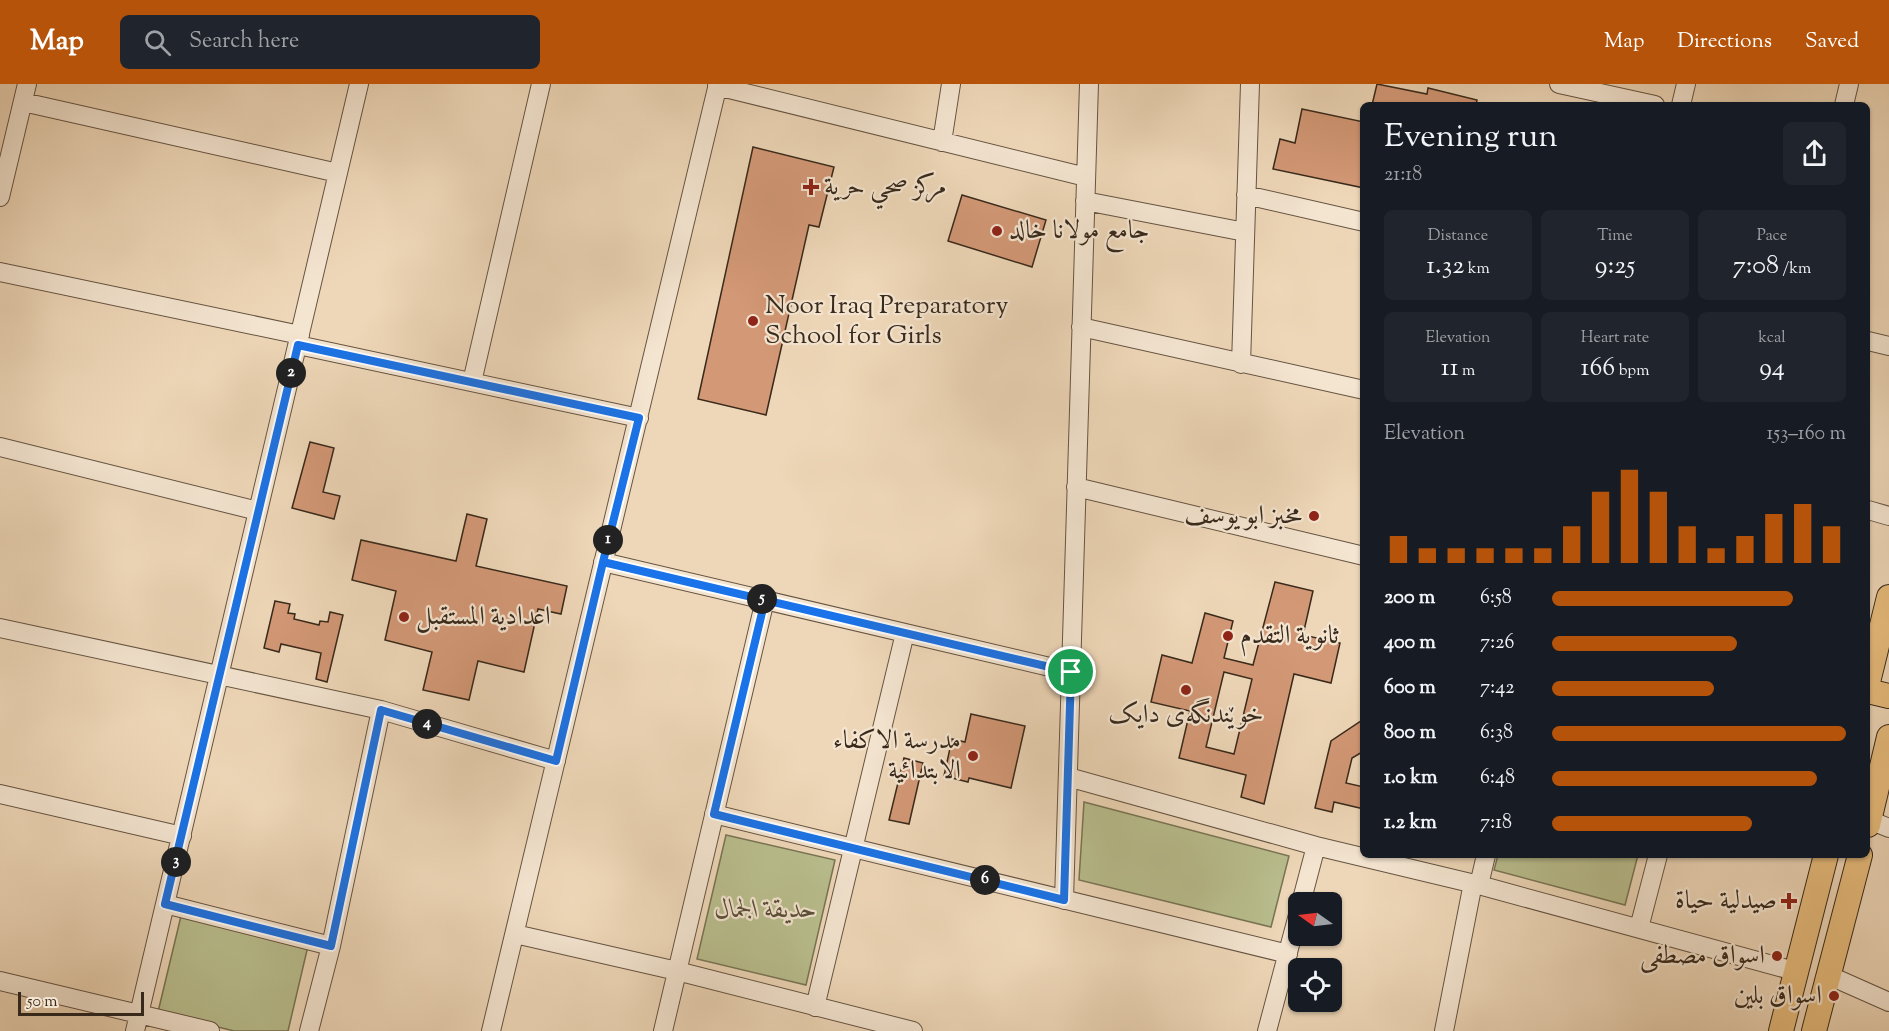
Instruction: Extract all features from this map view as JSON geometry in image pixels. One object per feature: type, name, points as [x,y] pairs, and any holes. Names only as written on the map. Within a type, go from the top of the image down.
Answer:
[{"type":"main road","points":[[1870,674],[1889,597]]},
{"type":"main road","points":[[1870,691],[1889,696]]},
{"type":"main road","points":[[1875,825],[1889,737]]},
{"type":"main road","points":[[1781,1031],[1798,972],[1825,858]]},
{"type":"main road","points":[[1814,1031],[1859,858]]},
{"type":"street","points":[[0,197],[27,84]]},
{"type":"street","points":[[137,1023],[359,84]]},
{"type":"street","points":[[472,382],[541,84]]},
{"type":"street","points":[[942,142],[951,84]]},
{"type":"street","points":[[1064,900],[1089,84]]},
{"type":"street","points":[[1241,364],[1250,84]]},
{"type":"street","points":[[1558,84],[1641,102]]},
{"type":"street","points":[[1682,102],[1686,84]]},
{"type":"street","points":[[1845,102],[1849,84]]},
{"type":"street","points":[[491,1031],[718,85],[1086,177]]},
{"type":"street","points":[[22,102],[338,173]]},
{"type":"street","points":[[1246,195],[1360,221]]},
{"type":"street","points":[[1085,201],[1245,232]]},
{"type":"street","points":[[0,272],[472,382],[639,418]]},
{"type":"street","points":[[1081,327],[1360,389]]},
{"type":"street","points":[[1870,341],[1889,346]]},
{"type":"street","points":[[0,447],[258,511]]},
{"type":"street","points":[[1077,487],[1360,555]]},
{"type":"street","points":[[1870,511],[1889,516]]},
{"type":"street","points":[[603,562],[1071,672]]},
{"type":"street","points":[[663,1031],[765,600]]},
{"type":"street","points":[[0,628],[219,677],[381,710],[556,761]]},
{"type":"street","points":[[815,1007],[905,633]]},
{"type":"street","points":[[309,1031],[331,946],[381,710]]},
{"type":"street","points":[[1068,777],[1360,856]]},
{"type":"street","points":[[0,794],[183,836]]},
{"type":"street","points":[[714,814],[1288,954]]},
{"type":"street","points":[[1304,892],[1316,846]]},
{"type":"street","points":[[1367,858],[1476,884],[1798,972]]},
{"type":"street","points":[[1444,1031],[1476,884],[1485,858]]},
{"type":"street","points":[[1639,928],[1657,858]]},
{"type":"street","points":[[165,904],[331,946]]},
{"type":"street","points":[[515,934],[677,971],[913,1031]]},
{"type":"street","points":[[1267,1031],[1290,946]]},
{"type":"street","points":[[1828,975],[1889,1002]]},
{"type":"street","points":[[0,981],[137,1023],[210,1031]]},
{"type":"green space","points":[[1084,802],[1289,856],[1271,927],[1079,880]]},
{"type":"green space","name":"حديقة الجمال","points":[[726,835],[835,860],[806,985],[697,959]]},
{"type":"green space","points":[[1497,858],[1637,858],[1625,905],[1494,870]]},
{"type":"green space","points":[[181,916],[308,946],[288,1031],[234,1031],[158,1012]]},
{"type":"building","points":[[1377,84],[1427,94],[1428,88],[1477,100],[1477,102],[1373,102]]},
{"type":"building","points":[[1302,109],[1360,121],[1360,187],[1273,169],[1280,139],[1295,143]]},
{"type":"building","points":[[753,147],[834,167],[819,227],[809,225],[766,415],[698,399]]},
{"type":"building","name":"جامع مولانا خالد","points":[[962,195],[1046,220],[1032,267],[948,241]]},
{"type":"building","points":[[310,442],[334,448],[323,492],[340,496],[334,519],[292,508]]},
{"type":"building","name":"اعدادية المستقبل","points":[[467,514],[487,519],[476,566],[567,586],[561,614],[538,609],[524,672],[478,661],[469,700],[423,690],[432,652],[385,640],[396,591],[352,580],[361,540],[456,561]]},
{"type":"building","name":"خوێندنگەی دایک","points":[[1275,582],[1313,591],[1303,635],[1340,643],[1331,683],[1294,674],[1264,804],[1241,797],[1246,775],[1179,758],[1190,711],[1151,702],[1162,655],[1192,663],[1205,613],[1233,621],[1224,658],[1253,665]],"holes":[[[1224,672],[1252,679],[1234,754],[1206,747]]]},
{"type":"building","points":[[275,601],[290,604],[288,613],[295,614],[294,619],[319,625],[320,621],[328,622],[330,612],[343,615],[327,682],[316,679],[321,653],[281,644],[279,652],[264,648]]},
{"type":"building","points":[[971,714],[1025,726],[1011,788],[969,778],[968,782],[944,776],[952,739],[965,742]]},
{"type":"building","points":[[1360,722],[1360,753],[1352,758],[1346,783],[1360,786],[1360,808],[1334,802],[1332,812],[1315,808],[1331,741]]},
{"type":"building","points":[[904,758],[923,763],[909,824],[889,820]]},
{"type":"place","name":"مركز صحي حرية","points":[[811,187]]},
{"type":"place","name":"جامع مولانا خالد","points":[[997,231]]},
{"type":"place","name":"Noor Iraq Preparatory School for Girls","points":[[753,321]]},
{"type":"place","name":"مخبز ابو يوسف","points":[[1314,516]]},
{"type":"place","name":"اعدادية المستقبل","points":[[404,617]]},
{"type":"place","name":"ثانوية التقدم","points":[[1228,636]]},
{"type":"place","name":"خوێندنگەی دایک","points":[[1186,690]]},
{"type":"place","name":"مدرسة الاكفاء الابتدائية","points":[[973,756]]},
{"type":"place","name":"صيدلية حياة","points":[[1789,901]]},
{"type":"place","name":"اسواق مصطفى","points":[[1777,956]]},
{"type":"place","name":"اسواق بلين","points":[[1834,996]]},
{"type":"route","points":[[1071,672],[684,580],[603,562],[639,418],[298,345],[165,904],[331,946],[381,710],[556,761],[603,562],[765,600],[714,814],[1064,900],[1071,672]]}]
